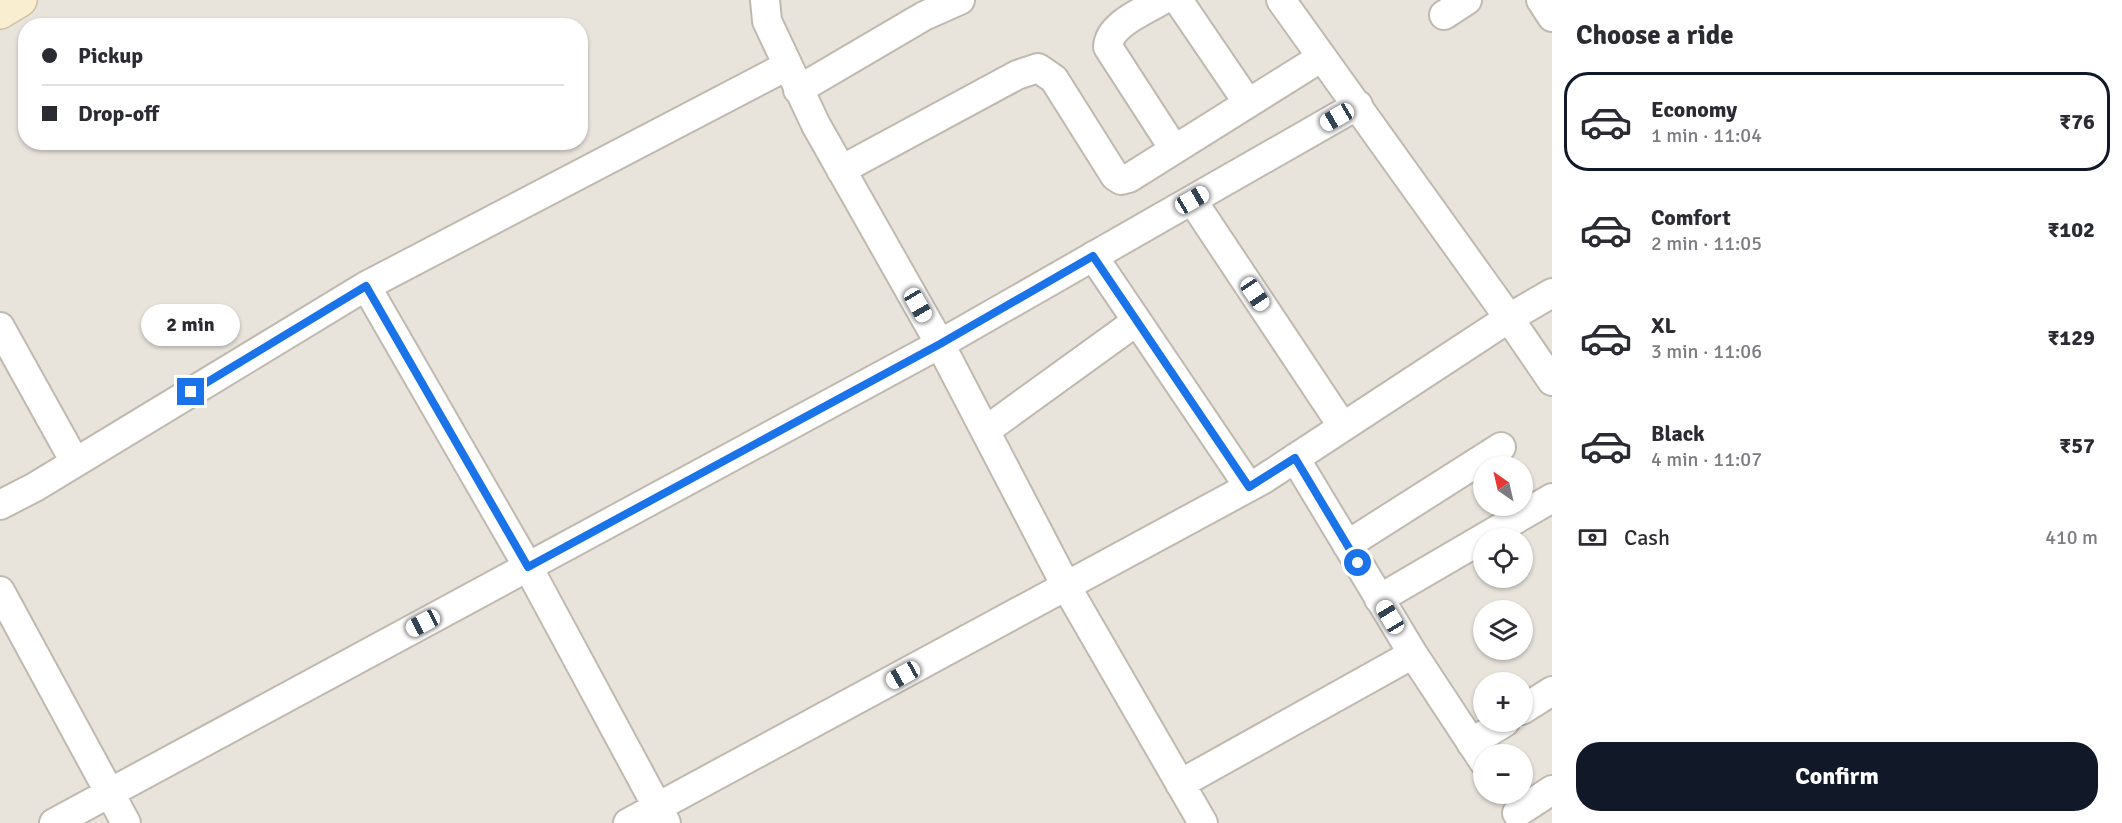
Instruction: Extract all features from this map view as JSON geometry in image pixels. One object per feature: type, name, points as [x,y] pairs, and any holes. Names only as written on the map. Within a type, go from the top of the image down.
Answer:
[{"type":"street","points":[[0,12],[20,0]]},
{"type":"street","points":[[765,0],[767,21],[792,78],[841,170],[940,344],[1066,586],[1203,823]]},
{"type":"street","points":[[0,505],[366,286],[792,78],[920,8],[960,0]]},
{"type":"street","points":[[1162,0],[1120,26],[1109,39],[1108,47],[1174,149]]},
{"type":"street","points":[[1178,0],[1248,103]]},
{"type":"street","points":[[1281,0],[1358,105],[1552,381]]},
{"type":"street","points":[[1541,0],[1552,17]]},
{"type":"street","points":[[841,170],[1017,75],[1038,68],[1053,79],[1115,176],[1120,180],[1129,178],[1323,57]]},
{"type":"street","points":[[54,823],[940,344],[1358,105]]},
{"type":"street","points":[[1192,200],[1343,427]]},
{"type":"street","points":[[1093,256],[1249,487]]},
{"type":"street","points":[[366,286],[528,567],[661,815]]},
{"type":"street","points":[[628,823],[661,815],[1066,586],[1249,487],[1509,318],[1552,293]]},
{"type":"street","points":[[985,431],[1137,321]]},
{"type":"street","points":[[0,327],[75,462]]},
{"type":"street","points":[[1347,545],[1501,447]]},
{"type":"street","points":[[1295,458],[1379,599],[1473,747]]},
{"type":"street","points":[[1379,599],[1552,498]]},
{"type":"street","points":[[0,591],[126,823]]},
{"type":"street","points":[[1180,784],[1413,654]]},
{"type":"street","points":[[1533,703],[1552,691]]},
{"type":"street","points":[[1485,744],[1496,732]]},
{"type":"street","points":[[1515,810],[1552,790]]},
{"type":"shaded area","points":[[0,0],[1552,0],[1552,823],[0,823]]},
{"type":"route","points":[[191,392],[366,286],[528,567],[940,344],[1093,256],[1249,487],[1295,458],[1358,563]]}]
